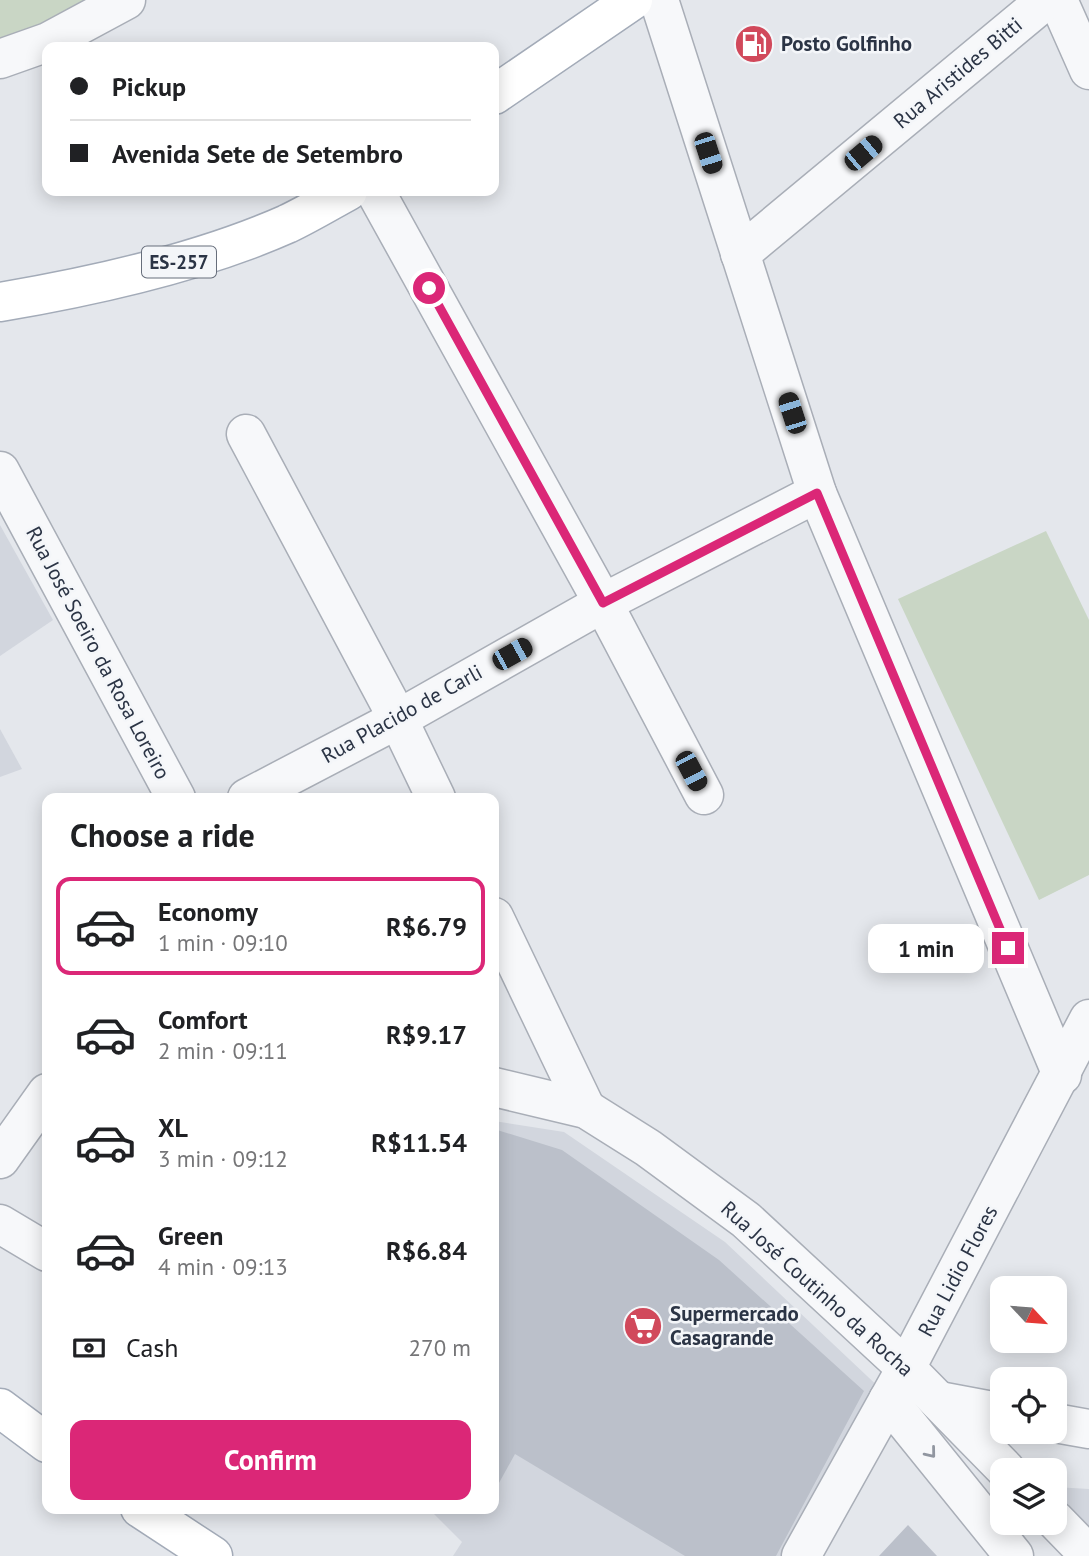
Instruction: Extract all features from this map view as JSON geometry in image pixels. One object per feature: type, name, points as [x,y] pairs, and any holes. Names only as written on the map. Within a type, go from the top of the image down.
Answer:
[{"type":"main road","points":[[499,92],[632,0]]},
{"type":"main road","name":"ES-257","points":[[0,302],[58,292],[161,268],[287,224],[339,196]]},
{"type":"main road","points":[[5,1416],[42,1440]]},
{"type":"main road","points":[[149,1514],[213,1556]]},
{"type":"street","points":[[48,42],[126,0]]},
{"type":"street","points":[[659,0],[817,493],[1062,1075]]},
{"type":"street","name":"Rua Aristides Bitti","points":[[740,254],[1046,0]]},
{"type":"street","points":[[1058,0],[1089,70]]},
{"type":"street","points":[[0,59],[42,44]]},
{"type":"street","points":[[378,196],[603,603],[704,795]]},
{"type":"street","points":[[246,434],[398,719],[434,793]]},
{"type":"street","name":"Rua José Soeiro da Rosa Loreiro","points":[[0,471],[173,793]]},
{"type":"street","name":"Rua Placido de Carli","points":[[257,793],[398,719],[603,603],[817,493]]},
{"type":"street","points":[[499,927],[586,1110]]},
{"type":"street","name":"Rua Lidio Flores","points":[[805,1554],[1062,1075],[1089,1019]]},
{"type":"street","name":"Rua José Coutinho da Rocha","points":[[499,1088],[586,1110],[648,1148],[746,1220],[897,1384],[939,1401],[994,1458]]},
{"type":"street","points":[[0,1159],[42,1100]]},
{"type":"street","points":[[0,1224],[42,1249]]},
{"type":"street","points":[[897,1384],[1014,1556]]},
{"type":"street","points":[[939,1401],[990,1411]]},
{"type":"street","points":[[1067,1425],[1089,1429]]},
{"type":"street","points":[[1067,1532],[1089,1555]]},
{"type":"shaded area","points":[[0,525],[53,620],[0,656]]},
{"type":"shaded area","points":[[0,729],[22,769],[0,777]]},
{"type":"shaded area","name":"Supermercado Casagrande","points":[[499,1122],[564,1132],[725,1242],[884,1392],[795,1556],[453,1556],[462,1542],[434,1514],[499,1514]]},
{"type":"shaded area","points":[[1067,1488],[1089,1489],[1089,1536],[1067,1512]]},
{"type":"green space","points":[[0,0],[105,0],[0,47]]},
{"type":"green space","points":[[1046,531],[1089,620],[1089,875],[1039,900],[898,599]]},
{"type":"building","name":"Supermercado Casagrande","points":[[499,1131],[562,1150],[719,1260],[864,1391],[776,1556],[685,1556],[515,1454],[499,1483]]},
{"type":"building","points":[[908,1525],[937,1556],[879,1556]]},
{"type":"place","name":"Posto Golfinho","points":[[754,44]]},
{"type":"place","name":"Supermercado Casagrande","points":[[643,1326]]},
{"type":"route","points":[[429,288],[603,603],[817,493],[1008,948]]}]
